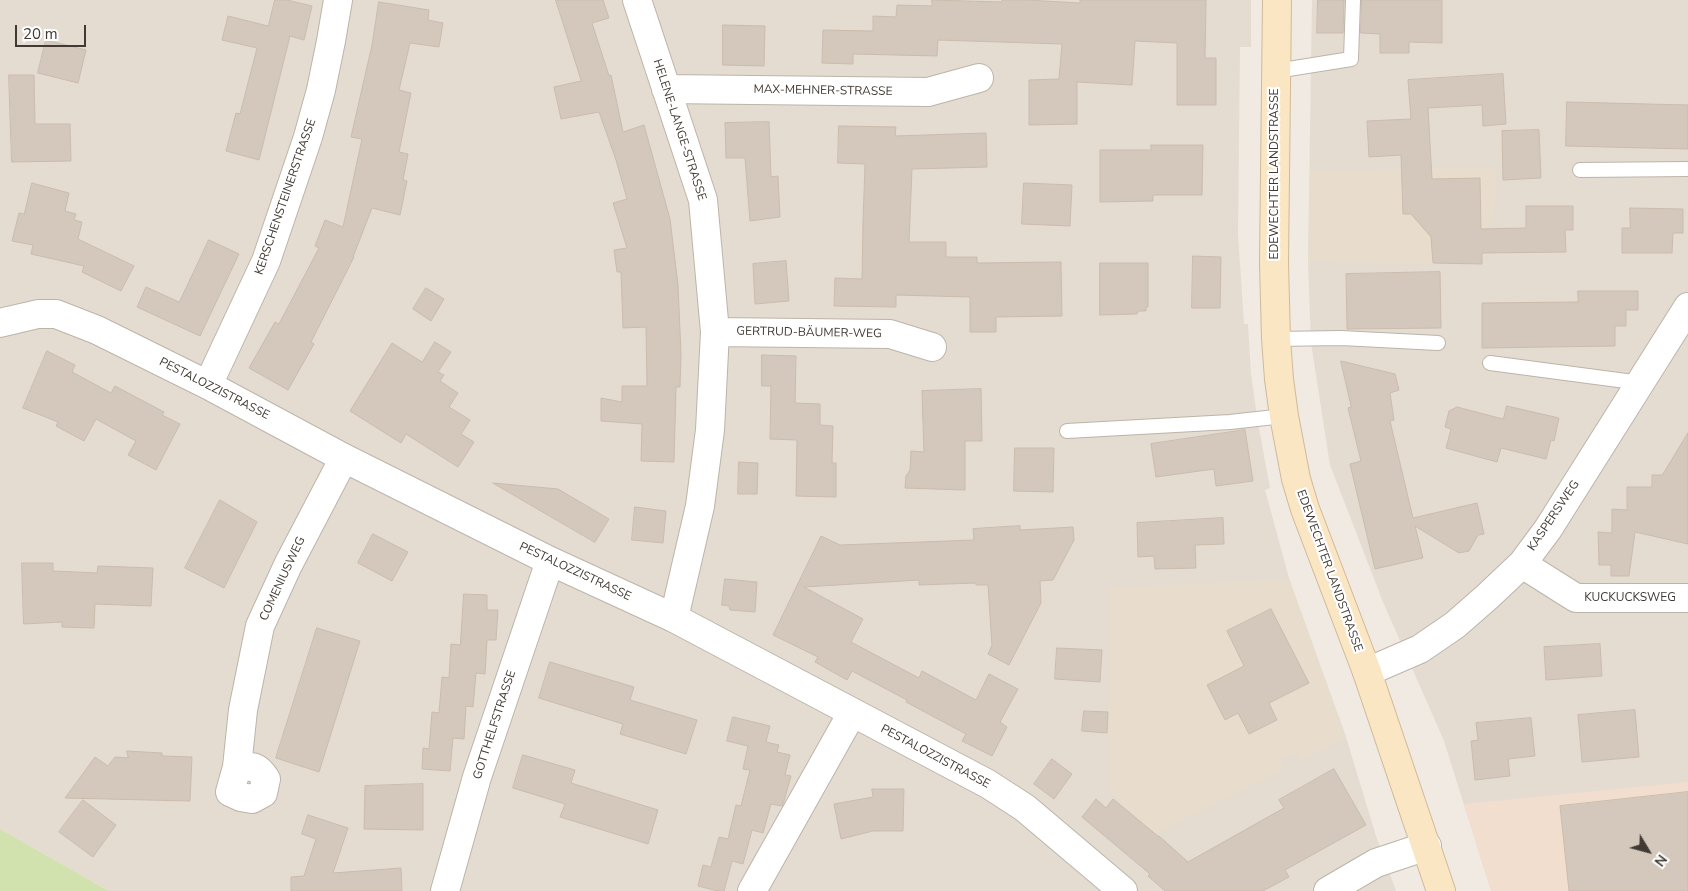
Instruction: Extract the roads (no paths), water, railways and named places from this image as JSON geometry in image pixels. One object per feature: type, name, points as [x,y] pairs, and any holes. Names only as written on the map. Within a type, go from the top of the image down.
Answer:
[{"type":"main road","name":"EDEWECHTER LANDSTRASSE","points":[[1277,0],[1274,254],[1276,339],[1284,416],[1296,479],[1305,509],[1367,672],[1441,891]]},
{"type":"street","name":"KERSCHENSTEINERSTRASSE","points":[[208,385],[266,261],[310,128],[328,57],[338,0]]},
{"type":"street","name":"HELENE-LANGE-STRASSE","points":[[637,0],[703,200],[715,332],[710,430],[700,506],[674,618]]},
{"type":"street","name":"MAX-MEHNER-STRASSE","points":[[666,88],[928,92],[979,78]]},
{"type":"street","name":"KASPERSWEG","points":[[1367,672],[1420,649],[1455,624],[1522,564],[1548,529],[1688,307]]},
{"type":"street","name":"PESTALOZZISTRASSE","points":[[0,323],[38,314],[56,314],[97,330],[208,385],[344,458],[550,561],[674,618],[988,784],[1025,808],[1123,891]]},
{"type":"street","name":"GERTRUD-BÄUMER-WEG","points":[[715,332],[890,334],[932,347]]},
{"type":"street","name":"COMENIUSWEG","points":[[237,767],[243,710],[260,626],[288,565],[344,458]]},
{"type":"street","name":"GOTTHELFSTRASSE","points":[[446,891],[477,777],[550,561]]},
{"type":"street","name":"KUCKUCKSWEG","points":[[1522,564],[1576,598],[1688,598]]},
{"type":"street","points":[[752,891],[852,713]]},
{"type":"street","points":[[1328,891],[1376,863],[1426,846]]},
{"type":"lane","points":[[1276,70],[1351,59],[1354,0]]},
{"type":"lane","points":[[1580,170],[1688,169]]},
{"type":"lane","points":[[1276,339],[1333,338],[1438,343]]},
{"type":"lane","points":[[1490,363],[1641,383]]},
{"type":"lane","points":[[1067,431],[1212,423],[1284,416]]}]
